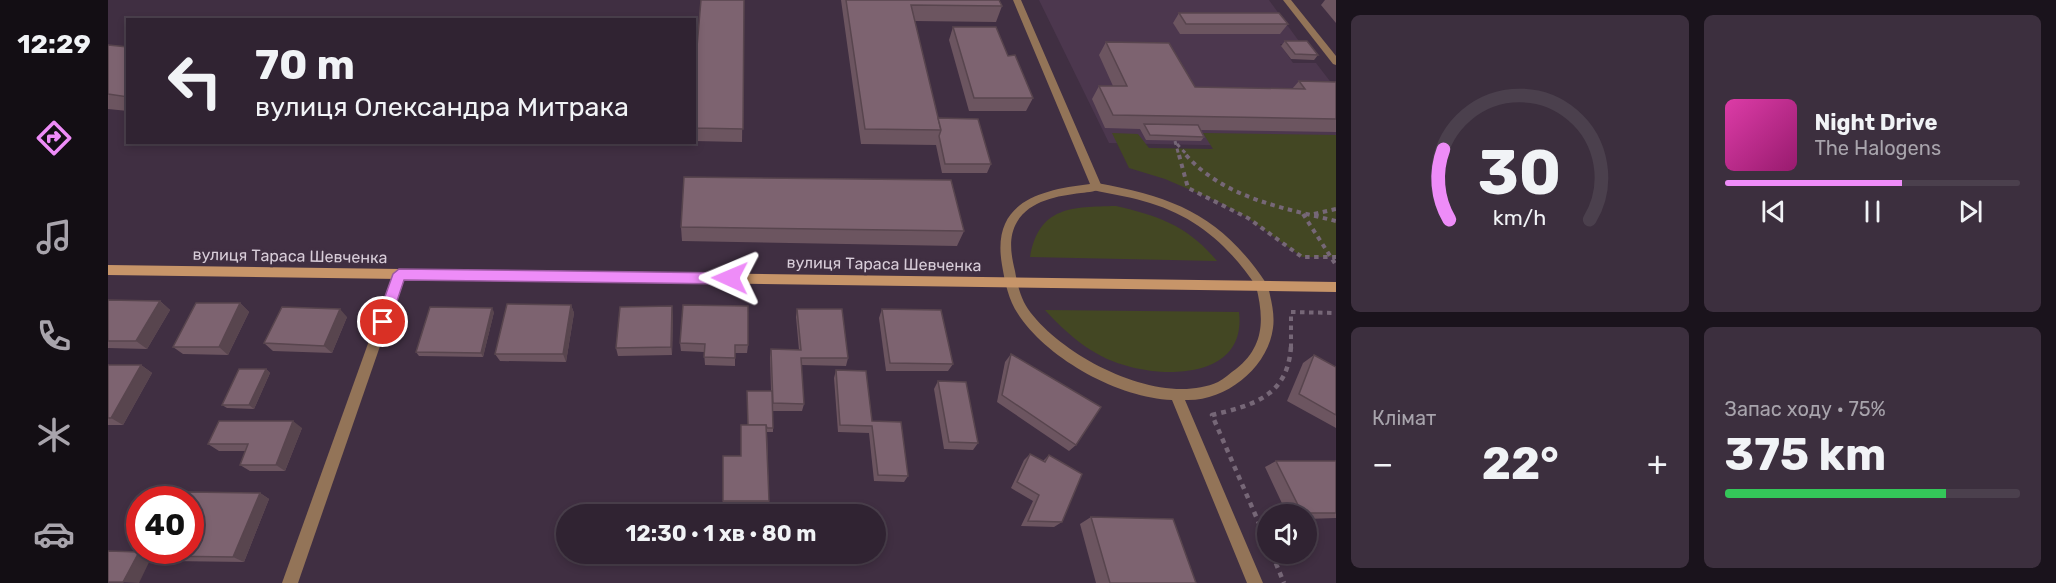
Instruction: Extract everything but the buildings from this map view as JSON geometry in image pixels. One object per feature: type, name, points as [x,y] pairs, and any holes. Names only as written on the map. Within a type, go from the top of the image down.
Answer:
[{"type":"street","points":[[1017,0],[1097,187]]},
{"type":"street","points":[[1287,0],[1336,62]]},
{"type":"street","points":[[1097,187],[1149,198],[1195,218],[1222,236],[1246,260],[1262,286],[1269,315],[1267,336],[1261,350],[1241,374],[1215,390],[1177,396],[1137,388],[1102,376],[1071,357],[1043,335],[1023,312],[1010,281],[1004,249],[1007,231],[1016,214],[1031,202],[1062,192],[1097,187]]},
{"type":"street","name":"вулиця Тараса Шевченка","points":[[108,270],[1336,286]]},
{"type":"street","points":[[290,583],[399,274]]},
{"type":"street","points":[[1177,396],[1256,583]]},
{"type":"path","points":[[1333,257],[1302,257],[1248,218],[1188,188],[1175,141],[1187,158],[1221,185],[1253,200],[1336,221]]},
{"type":"path","points":[[1310,215],[1336,209]]},
{"type":"path","points":[[1302,214],[1333,257],[1336,265]]},
{"type":"path","points":[[1257,518],[1212,414],[1241,408],[1261,400],[1280,384],[1289,367],[1293,346],[1291,312],[1336,313]]},
{"type":"path","points":[[1276,564],[1284,583]]},
{"type":"shaded area","points":[[1039,0],[1269,0],[1301,44],[1280,44],[1293,63],[1316,63],[1336,89],[1336,148],[1109,143]]},
{"type":"green space","points":[[1112,133],[1138,134],[1149,148],[1213,149],[1203,133],[1336,135],[1336,257],[1302,257],[1248,218],[1221,203],[1165,179],[1129,168]]},
{"type":"green space","points":[[1116,206],[1172,224],[1195,239],[1217,261],[1030,257],[1034,240],[1041,228],[1060,213],[1085,207]]},
{"type":"green space","points":[[1045,310],[1239,312],[1238,334],[1231,350],[1218,361],[1182,372],[1162,372],[1124,365],[1101,356],[1071,336]]},
{"type":"route","points":[[383,322],[399,274],[730,278]]}]
